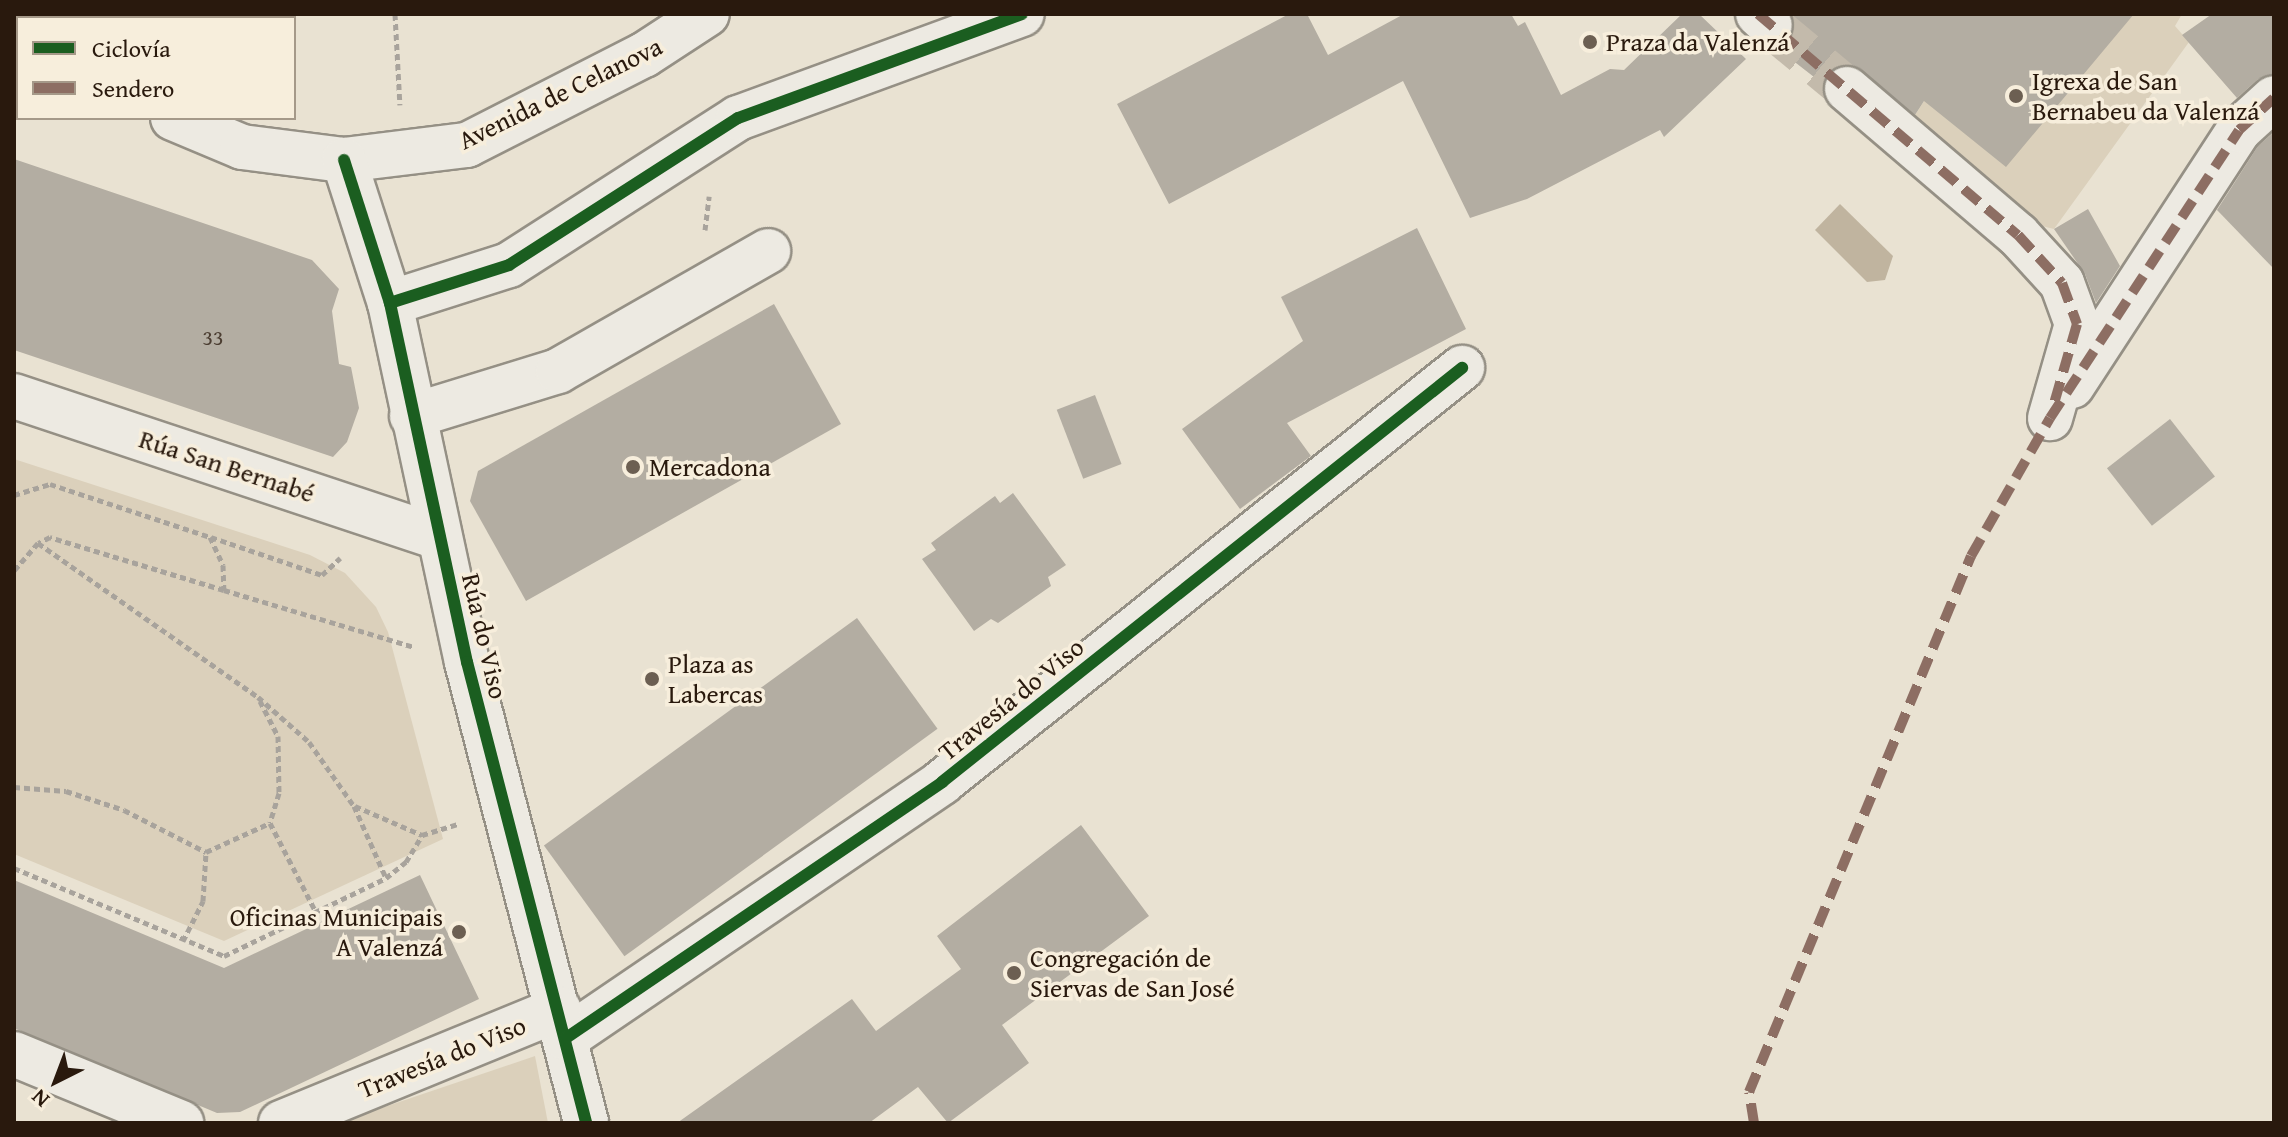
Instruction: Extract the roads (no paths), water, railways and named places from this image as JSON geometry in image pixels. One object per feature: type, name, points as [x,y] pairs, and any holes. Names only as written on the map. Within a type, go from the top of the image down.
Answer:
[{"type":"street","name":"Avenida de Celanova","points":[[178,120],[242,147],[344,160],[402,156],[467,145],[644,55],[707,14]]},
{"type":"street","points":[[390,303],[509,265],[738,118],[1022,14]]},
{"type":"street","points":[[1847,89],[2018,235],[2062,283],[2077,324],[2050,418],[2239,130],[2274,98]]},
{"type":"street","name":"Rúa do Viso","points":[[344,160],[390,303],[467,662],[563,1024],[586,1123]]},
{"type":"street","points":[[412,416],[558,371],[768,251]]},
{"type":"street","name":"Travesía do Viso","points":[[281,1123],[563,1024],[942,782],[1462,368]]},
{"type":"street","name":"Rúa San Bernabé","points":[[14,396],[439,537]]},
{"type":"street","points":[[14,1054],[181,1123]]},
{"type":"tunnel","points":[[1770,25],[1847,89]]},
{"type":"place","name":"Praza da Valenzá","points":[[1590,42]]},
{"type":"place","name":"Igrexa de San Bernabeu da Valenzá","points":[[2016,96]]},
{"type":"place","name":"Mercadona","points":[[633,467]]},
{"type":"place","name":"Plaza as Labercas","points":[[652,679]]},
{"type":"place","name":"Oficinas Municipais A Valenzá","points":[[459,932]]},
{"type":"place","name":"Congregación de Siervas de San José","points":[[1014,973]]}]
